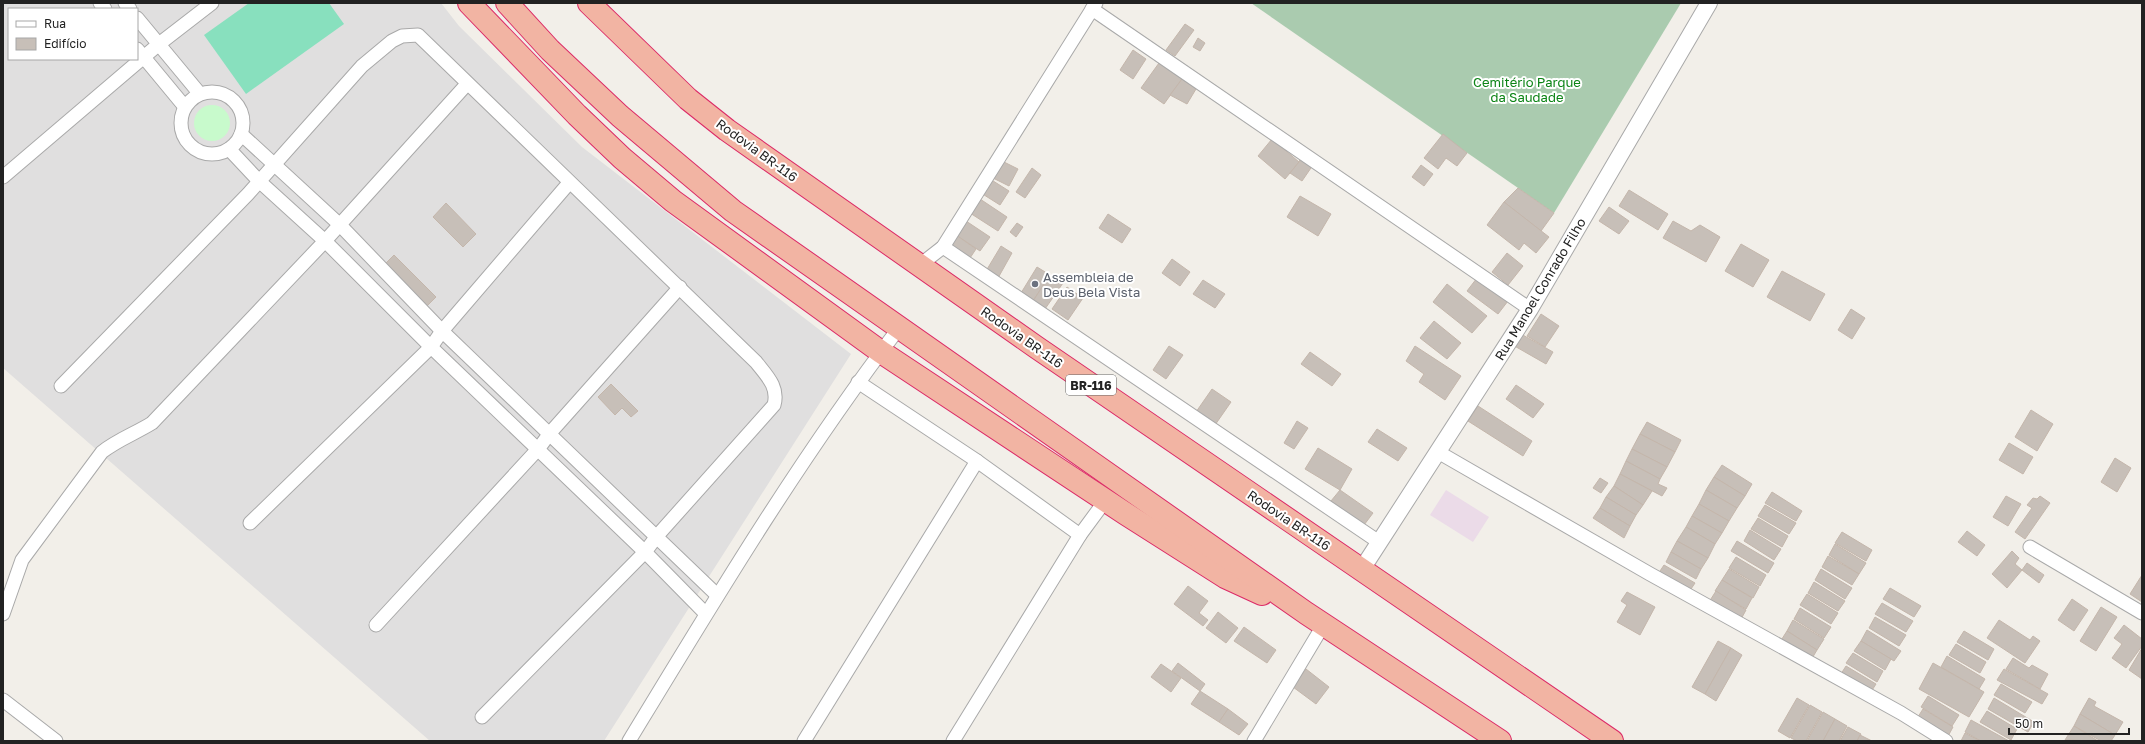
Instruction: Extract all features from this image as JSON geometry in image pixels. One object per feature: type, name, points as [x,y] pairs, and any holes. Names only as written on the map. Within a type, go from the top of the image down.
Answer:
[{"type":"highway","points":[[469,3],[577,115],[622,158],[673,201],[881,352],[1105,501],[1225,577],[1306,613]]},
{"type":"highway","points":[[507,3],[550,50],[620,116],[698,184],[733,211],[1306,613],[1500,741]]},
{"type":"highway","name":"Rodovia BR-116","points":[[589,3],[688,99],[727,130],[920,265],[1612,741]]},
{"type":"street","points":[[185,107],[141,53],[158,44],[212,3]]},
{"type":"street","name":"Rua Manoel Conrado Filho","points":[[1362,569],[1530,309],[1709,3]]},
{"type":"street","points":[[920,265],[943,247],[1094,6],[1530,309]]},
{"type":"street","points":[[138,19],[200,94]]},
{"type":"street","points":[[61,386],[260,181],[273,164],[362,66],[392,41],[402,36],[418,36],[466,84],[680,287],[756,362],[772,383],[776,397],[774,405],[657,536],[645,552],[482,717]]},
{"type":"street","points":[[3,177],[133,60]]},
{"type":"street","points":[[3,614],[22,560],[102,452],[114,443],[128,437],[152,423],[325,240],[466,84]]},
{"type":"street","points":[[220,92],[230,97],[237,104],[242,113],[243,124],[241,134],[229,149],[220,153],[202,153],[187,142],[181,125],[185,107],[200,94],[220,92]]},
{"type":"street","points":[[241,134],[339,224],[442,331],[550,433],[717,595]]},
{"type":"street","points":[[229,149],[260,181],[325,240],[430,347],[539,448],[706,614]]},
{"type":"street","points":[[250,523],[430,347],[569,183]]},
{"type":"street","points":[[943,247],[1379,542]]},
{"type":"street","points":[[376,625],[539,448],[550,433],[680,287]]},
{"type":"street","points":[[628,741],[717,595],[858,382],[899,328]]},
{"type":"street","points":[[858,382],[977,461],[1080,535]]},
{"type":"street","points":[[1438,452],[1645,571],[1901,713],[1946,741]]},
{"type":"street","points":[[804,741],[977,461]]},
{"type":"street","points":[[953,741],[1080,535],[1105,501]]},
{"type":"street","points":[[2030,547],[2142,613]]},
{"type":"street","points":[[1254,741],[1324,624]]},
{"type":"street","points":[[3,700],[56,741]]},
{"type":"shaded area","points":[[3,3],[441,3],[459,26],[582,147],[851,354],[604,741],[430,741],[3,368]]},
{"type":"shaded area","points":[[1446,490],[1489,517],[1473,542],[1430,515]]},
{"type":"green space","points":[[249,3],[329,3],[344,24],[246,94],[204,35]]},
{"type":"green space","name":"Cemitério Parque da Saudade","points":[[1251,3],[1681,3],[1554,213]]},
{"type":"green space","points":[[212,105],[222,108],[227,113],[230,123],[227,133],[222,138],[212,141],[202,138],[197,133],[194,123],[197,113],[202,108]]},
{"type":"building","points":[[1185,24],[1194,30],[1175,56],[1166,50]]},
{"type":"building","points":[[1198,38],[1205,43],[1200,51],[1193,47]]},
{"type":"building","points":[[1133,50],[1146,59],[1133,79],[1120,70]]},
{"type":"building","points":[[1159,63],[1182,79],[1164,104],[1141,88]]},
{"type":"building","points":[[1182,79],[1196,89],[1187,104],[1170,95]]},
{"type":"building","points":[[1443,134],[1467,153],[1457,166],[1446,158],[1438,169],[1424,158]]},
{"type":"building","points":[[1272,139],[1299,162],[1285,179],[1258,156]]},
{"type":"building","points":[[1301,157],[1313,165],[1302,181],[1290,173]]},
{"type":"building","points":[[1000,160],[1018,169],[1009,186],[991,177]]},
{"type":"building","points":[[1421,165],[1433,174],[1424,186],[1412,177]]},
{"type":"building","points":[[1032,168],[1041,175],[1025,198],[1016,192]]},
{"type":"building","points":[[990,179],[1009,191],[1000,205],[981,193]]},
{"type":"building","points":[[1518,188],[1554,213],[1541,231],[1504,202]]},
{"type":"building","points":[[1629,190],[1668,214],[1658,230],[1619,206]]},
{"type":"building","points":[[1300,196],[1331,214],[1318,236],[1287,217]]},
{"type":"building","points":[[980,199],[1007,217],[998,231],[970,213]]},
{"type":"building","points":[[1504,202],[1549,237],[1536,253],[1524,243],[1519,250],[1487,225]]},
{"type":"building","points":[[446,203],[476,234],[463,247],[433,217]]},
{"type":"building","points":[[1609,207],[1629,221],[1619,234],[1599,221]]},
{"type":"building","points":[[1108,214],[1131,229],[1122,243],[1099,228]]},
{"type":"building","points":[[966,221],[990,237],[980,251],[956,235]]},
{"type":"building","points":[[1673,221],[1691,231],[1700,225],[1720,237],[1706,262],[1663,238]]},
{"type":"building","points":[[1017,223],[1023,227],[1016,237],[1010,232]]},
{"type":"building","points":[[956,235],[976,249],[970,258],[950,245]]},
{"type":"building","points":[[1741,244],[1769,260],[1753,287],[1725,271]]},
{"type":"building","points":[[1001,246],[1012,253],[998,278],[986,271]]},
{"type":"building","points":[[1507,253],[1523,266],[1508,285],[1492,272]]},
{"type":"building","points":[[394,255],[436,297],[426,307],[383,266]]},
{"type":"building","points":[[1172,259],[1190,272],[1180,286],[1162,273]]},
{"type":"building","name":"Assembleia de Deus Bela Vista","points":[[1037,267],[1050,275],[1033,301],[1021,293]]},
{"type":"building","points":[[1782,271],[1825,294],[1810,321],[1767,297]]},
{"type":"building","points":[[1050,275],[1063,283],[1045,309],[1033,301]]},
{"type":"building","points":[[1477,278],[1508,301],[1498,314],[1467,291]]},
{"type":"building","points":[[1203,280],[1225,294],[1215,308],[1193,294]]},
{"type":"building","points":[[1447,284],[1487,316],[1472,333],[1433,302]]},
{"type":"building","points":[[1067,287],[1083,298],[1068,320],[1052,309]]},
{"type":"building","points":[[1851,309],[1865,318],[1852,339],[1838,330]]},
{"type":"building","points":[[1541,314],[1559,326],[1545,347],[1527,336]]},
{"type":"building","points":[[1434,321],[1461,343],[1447,359],[1420,338]]},
{"type":"building","points":[[1521,334],[1553,352],[1546,364],[1511,344]]},
{"type":"building","points":[[1169,346],[1183,355],[1166,379],[1153,370]]},
{"type":"building","points":[[1415,346],[1461,376],[1445,400],[1419,382],[1424,374],[1406,361]]},
{"type":"building","points":[[1310,352],[1341,374],[1332,386],[1301,364]]},
{"type":"building","points":[[611,384],[638,411],[631,417],[622,408],[615,415],[598,397]]},
{"type":"building","points":[[1516,385],[1544,404],[1533,418],[1506,399]]},
{"type":"building","points":[[1212,389],[1231,402],[1215,425],[1196,412]]},
{"type":"building","points":[[1478,406],[1532,441],[1523,456],[1468,421]]},
{"type":"building","points":[[2031,410],[2053,424],[2037,451],[2015,437]]},
{"type":"building","points":[[1297,421],[1308,428],[1294,449],[1284,443]]},
{"type":"building","points":[[1647,422],[1681,440],[1675,452],[1640,434]]},
{"type":"building","points":[[1377,429],[1407,448],[1398,461],[1368,442]]},
{"type":"building","points":[[1640,434],[1675,452],[1667,467],[1632,449]]},
{"type":"building","points":[[2009,443],[2033,457],[2023,474],[1999,460]]},
{"type":"building","points":[[1318,448],[1352,469],[1340,490],[1305,469]]},
{"type":"building","points":[[1632,449],[1667,467],[1660,479],[1626,461]]},
{"type":"building","points":[[2115,458],[2131,468],[2117,492],[2101,482]]},
{"type":"building","points":[[1626,461],[1660,479],[1658,484],[1667,488],[1662,496],[1620,474]]},
{"type":"building","points":[[1722,465],[1752,484],[1745,496],[1714,477]]},
{"type":"building","points":[[1620,474],[1652,491],[1643,505],[1614,486]]},
{"type":"building","points":[[1714,477],[1745,496],[1737,508],[1706,490]]},
{"type":"building","points":[[1600,478],[1608,483],[1601,493],[1593,488]]},
{"type":"building","points":[[1614,486],[1643,505],[1636,515],[1606,497]]},
{"type":"building","points":[[1340,490],[1373,513],[1364,525],[1331,501]]},
{"type":"building","points":[[1706,490],[1737,508],[1729,521],[1699,504]]},
{"type":"building","points":[[1772,492],[1802,511],[1796,521],[1765,503]]},
{"type":"building","points":[[2006,496],[2021,504],[2008,526],[1993,517]]},
{"type":"building","points":[[2040,496],[2050,503],[2025,539],[2015,532],[2032,508],[2027,505],[2033,498],[2037,499]]},
{"type":"building","points":[[1606,497],[1636,515],[1630,526],[1600,508]]},
{"type":"building","points":[[1699,504],[1729,521],[1722,533],[1692,516]]},
{"type":"building","points":[[1765,505],[1796,523],[1789,534],[1758,516]]},
{"type":"building","points":[[1600,508],[1630,526],[1624,538],[1593,518]]},
{"type":"building","points":[[1692,516],[1722,533],[1715,544],[1686,527]]},
{"type":"building","points":[[1758,518],[1788,536],[1782,547],[1751,529]]},
{"type":"building","points":[[1686,527],[1715,544],[1708,558],[1677,541]]},
{"type":"building","points":[[1750,530],[1781,549],[1774,560],[1744,541]]},
{"type":"building","points":[[1967,531],[1985,545],[1977,556],[1958,542]]},
{"type":"building","points":[[1842,532],[1872,550],[1866,561],[1835,543]]},
{"type":"building","points":[[1677,541],[1708,558],[1701,569],[1671,552]]},
{"type":"building","points":[[1737,541],[1774,563],[1768,573],[1731,551]]},
{"type":"building","points":[[1835,544],[1866,563],[1859,574],[1829,555]]},
{"type":"building","points":[[2012,551],[2019,558],[2015,564],[2022,570],[2007,588],[1992,574]]},
{"type":"building","points":[[1671,552],[1701,569],[1696,579],[1666,562]]},
{"type":"building","points":[[1828,556],[1859,574],[1852,585],[1822,567]]},
{"type":"building","points":[[1736,557],[1766,575],[1760,586],[1729,568]]},
{"type":"building","points":[[2027,563],[2044,575],[2039,583],[2022,570]]},
{"type":"building","points":[[1664,565],[1695,583],[1689,592],[1658,574]]},
{"type":"building","points":[[1729,569],[1759,587],[1753,598],[1722,580]]},
{"type":"building","points":[[1821,569],[1852,588],[1845,599],[1815,580]]},
{"type":"building","points":[[2142,575],[2142,602],[2130,594]]},
{"type":"building","points":[[1722,580],[1752,598],[1746,609],[1715,591]]},
{"type":"building","points":[[1814,582],[1845,601],[1838,611],[1808,593]]},
{"type":"building","points":[[1188,586],[1208,601],[1199,613],[1208,620],[1203,626],[1174,604]]},
{"type":"building","points":[[1890,588],[1921,606],[1914,617],[1883,599]]},
{"type":"building","points":[[1716,591],[1746,610],[1740,621],[1709,602]]},
{"type":"building","points":[[1627,592],[1655,607],[1640,635],[1617,622],[1627,605],[1621,601]]},
{"type":"building","points":[[1807,594],[1838,613],[1831,624],[1800,605]]},
{"type":"building","points":[[2072,599],[2088,610],[2074,631],[2058,620]]},
{"type":"building","points":[[1882,603],[1913,621],[1906,632],[1875,614]]},
{"type":"building","points":[[2101,607],[2117,617],[2096,651],[2080,641]]},
{"type":"building","points":[[1800,608],[1831,627],[1824,638],[1794,619]]},
{"type":"building","points":[[1218,612],[1238,628],[1226,643],[1206,628]]},
{"type":"building","points":[[1875,617],[1906,635],[1899,646],[1869,628]]},
{"type":"building","points":[[1793,620],[1824,639],[1817,650],[1787,631]]},
{"type":"building","points":[[1999,620],[2030,640],[2033,636],[2040,641],[2025,663],[1987,638]]},
{"type":"building","points":[[2124,625],[2142,639],[2142,646],[2126,668],[2112,658],[2122,644],[2114,638]]},
{"type":"building","points":[[1244,627],[1276,650],[1267,663],[1234,641]]},
{"type":"building","points":[[1867,630],[1901,651],[1894,661],[1861,641]]},
{"type":"building","points":[[1787,631],[1817,650],[1811,660],[1780,642]]},
{"type":"building","points":[[1964,631],[1994,649],[1988,660],[1957,642]]},
{"type":"building","points":[[1718,641],[1731,648],[1705,694],[1692,687]]},
{"type":"building","points":[[1861,641],[1891,659],[1885,670],[1854,651]]},
{"type":"building","points":[[1956,644],[1986,662],[1980,673],[1949,655]]},
{"type":"building","points":[[1731,648],[1742,655],[1716,701],[1705,694]]},
{"type":"building","points":[[2142,648],[2142,679],[2129,670]]},
{"type":"building","points":[[1853,653],[1883,671],[1877,682],[1846,663]]},
{"type":"building","points":[[1947,656],[1985,679],[1979,689],[1941,667]]},
{"type":"building","points":[[2013,658],[2029,668],[2032,665],[2048,674],[2040,689],[2006,669]]},
{"type":"building","points":[[1178,663],[1205,684],[1200,691],[1172,671]]},
{"type":"building","points":[[1933,663],[1984,692],[1969,717],[1919,689]]},
{"type":"building","points":[[1161,664],[1181,678],[1171,692],[1151,677]]},
{"type":"building","points":[[1846,666],[1876,684],[1869,695],[1839,677]]},
{"type":"building","points":[[1306,669],[1329,687],[1316,704],[1293,687]]},
{"type":"building","points":[[2004,669],[2048,694],[2042,704],[1997,680]]},
{"type":"building","points":[[2001,684],[2032,702],[2025,713],[1994,695]]},
{"type":"building","points":[[1200,691],[1228,709],[1219,722],[1191,704]]},
{"type":"building","points":[[1928,696],[1959,715],[1952,726],[1921,707]]},
{"type":"building","points":[[1797,698],[1809,705],[1790,738],[1778,731]]},
{"type":"building","points":[[1994,698],[2034,722],[2028,732],[1988,709]]},
{"type":"building","points":[[2089,698],[2096,702],[2094,706],[2123,722],[2115,735],[2080,714]]},
{"type":"building","points":[[1810,705],[1822,712],[1806,741],[1797,741],[1791,738]]},
{"type":"building","points":[[1228,709],[1248,724],[1239,735],[1219,722]]},
{"type":"building","points":[[1923,709],[1953,727],[1947,738],[1916,720]]},
{"type":"building","points":[[1987,711],[2017,729],[2011,740],[1980,722]]},
{"type":"building","points":[[1823,712],[1835,719],[1823,741],[1807,741]]},
{"type":"building","points":[[2080,714],[2115,735],[2111,741],[2101,741],[2074,726]]},
{"type":"building","points":[[1835,719],[1847,726],[1839,741],[1823,741]]},
{"type":"building","points":[[1971,720],[2009,741],[1981,741],[1965,732]]},
{"type":"building","points":[[2074,726],[2098,741],[2065,740]]},
{"type":"building","points":[[1848,727],[1861,734],[1857,741],[1840,741]]},
{"type":"building","points":[[1965,733],[1980,741],[1961,741]]},
{"type":"building","points":[[1860,735],[1872,741],[1857,741]]},
{"type":"place","name":"Assembleia de Deus Bela Vista","points":[[1035,284]]}]
